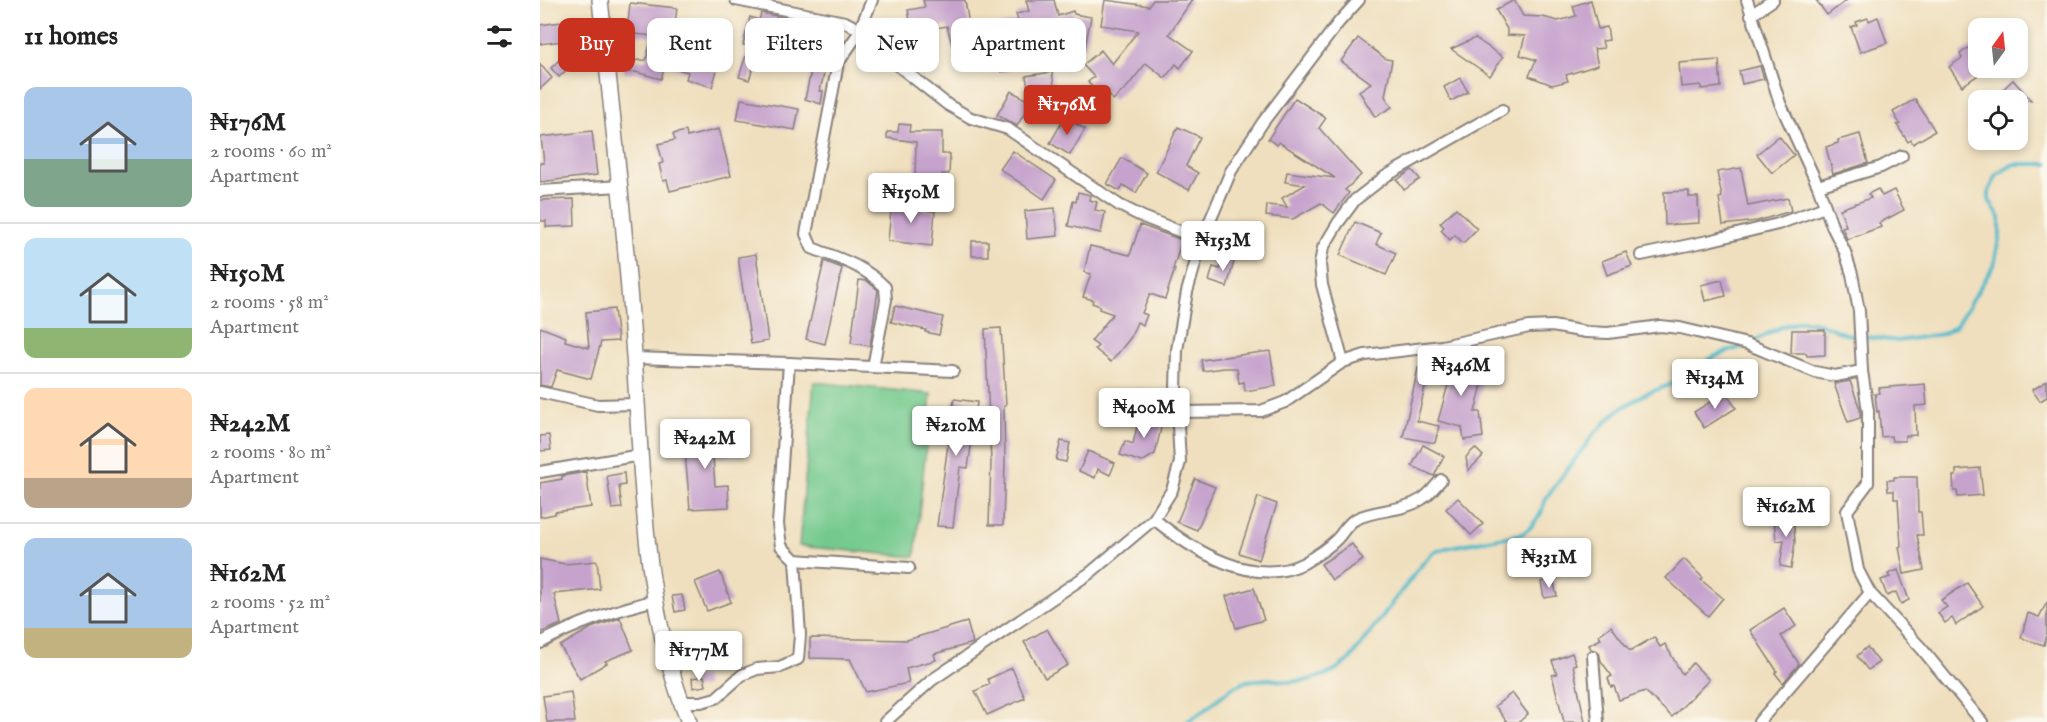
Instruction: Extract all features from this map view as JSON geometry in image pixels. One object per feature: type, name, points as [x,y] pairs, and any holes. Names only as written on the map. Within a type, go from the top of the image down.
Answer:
[{"type":"street","points":[[600,0],[620,186],[645,520],[655,600],[668,658],[689,722]]},
{"type":"street","points":[[736,0],[836,20],[856,28]]},
{"type":"street","points":[[865,18],[872,0]]},
{"type":"street","points":[[885,722],[932,680],[1090,573],[1154,519],[1172,490],[1180,462],[1177,350],[1187,292],[1202,240],[1231,171],[1256,132],[1339,22],[1359,0]]},
{"type":"street","points":[[1747,0],[1780,103],[1818,186],[1852,274],[1859,311],[1862,371],[1868,411],[1868,483],[1847,511],[1858,570],[1870,593],[1922,649],[1982,722]]},
{"type":"street","points":[[1751,15],[1773,0]]},
{"type":"street","points":[[856,36],[838,63],[834,78],[806,234],[812,248],[854,263],[872,274],[885,287],[886,300],[873,367]]},
{"type":"street","points":[[906,72],[948,105],[971,118],[1008,129],[1119,205],[1202,240]]},
{"type":"street","points":[[1343,362],[1322,285],[1320,264],[1323,248],[1338,223],[1355,200],[1386,176],[1502,110]]},
{"type":"street","points":[[1818,186],[1881,167],[1902,156]]},
{"type":"street","points":[[540,191],[620,186]]},
{"type":"street","points":[[1641,255],[1778,224],[1825,207]]},
{"type":"street","points":[[1178,412],[1261,411],[1286,402],[1343,362],[1365,355],[1442,346],[1529,327],[1552,326],[1608,333],[1660,326],[1680,328],[1747,344],[1815,372],[1835,376],[1862,371]]},
{"type":"street","points":[[634,358],[953,371]]},
{"type":"street","points":[[789,363],[778,524],[781,546],[795,560],[909,568]]},
{"type":"street","points":[[540,392],[598,405],[636,404]]},
{"type":"street","points":[[540,472],[641,454]]},
{"type":"street","points":[[1154,519],[1179,540],[1237,567],[1261,571],[1282,571],[1303,563],[1337,539],[1347,525],[1356,518],[1406,506],[1422,499],[1441,480]]},
{"type":"street","points":[[681,702],[701,702],[717,698],[742,675],[757,669],[780,668],[798,659],[800,635],[795,560]]},
{"type":"street","points":[[1759,722],[1870,593]]},
{"type":"street","points":[[540,643],[573,626],[655,600]]},
{"type":"street","points":[[1593,656],[1598,722]]},
{"type":"green space","points":[[814,382],[931,394],[915,557],[799,546]]},
{"type":"building","points":[[923,0],[965,0],[968,18],[951,18],[951,41],[947,26],[939,27],[939,18],[909,18],[908,10],[925,7]]},
{"type":"building","points":[[1026,0],[1054,0],[1058,16],[1073,11],[1074,14],[1091,17],[1086,43],[1086,18],[1017,18],[1016,14],[1029,11]]},
{"type":"building","points":[[1105,0],[1149,6],[1153,0],[1192,0],[1169,34],[1193,51],[1180,68],[1176,64],[1165,78],[1146,63],[1128,86],[1113,100],[1105,90],[1099,95],[1088,82],[1094,77],[1086,68],[1086,62],[1101,50],[1112,64],[1138,31],[1101,25]]},
{"type":"building","points":[[1514,0],[1523,16],[1543,17],[1558,21],[1576,16],[1573,6],[1591,0],[1598,29],[1607,27],[1609,40],[1602,41],[1604,48],[1594,49],[1598,65],[1566,75],[1568,81],[1552,85],[1529,76],[1536,60],[1520,55],[1525,36],[1507,35],[1507,29],[1496,10]]},
{"type":"building","points":[[1816,0],[1847,0],[1827,15]]},
{"type":"building","points":[[630,3],[677,8],[676,18],[647,18],[647,35],[635,34],[635,18],[628,18]]},
{"type":"building","points":[[761,13],[786,18],[760,18]]},
{"type":"building","points":[[1878,17],[1887,43],[1860,52],[1851,27],[1857,25],[1856,22],[1868,18],[1869,21]]},
{"type":"building","points":[[558,22],[558,42],[540,44],[540,25]]},
{"type":"building","points":[[1358,38],[1386,59],[1392,60],[1385,96],[1392,107],[1375,117],[1359,91],[1371,83],[1341,61]]},
{"type":"building","points":[[1475,38],[1503,57],[1490,76],[1451,49]]},
{"type":"building","points":[[1968,48],[1968,78],[1974,78],[1962,86],[1949,67],[1962,58],[1960,54]]},
{"type":"building","points":[[647,56],[647,72],[663,72],[661,79],[636,72],[624,73],[635,72],[635,60],[646,60]]},
{"type":"building","points":[[745,58],[745,72],[752,72],[749,80],[739,77]]},
{"type":"building","points":[[1719,60],[1721,87],[1701,89],[1701,85],[1681,87],[1679,63]]},
{"type":"building","points":[[558,61],[558,72],[564,72],[559,77],[551,68]]},
{"type":"building","points":[[540,64],[552,78],[540,89]]},
{"type":"building","points":[[1760,66],[1764,79],[1742,84],[1739,71]]},
{"type":"building","points":[[688,72],[717,72],[712,87],[686,79]]},
{"type":"building","points":[[811,72],[824,72],[820,91],[823,91],[821,104],[805,99]]},
{"type":"building","points":[[1052,72],[1055,92],[1029,96],[1026,76]]},
{"type":"building","points":[[1460,78],[1468,92],[1451,101],[1444,87]]},
{"type":"building","points":[[2013,80],[2022,90],[2002,90]]},
{"type":"building","points":[[1011,91],[1031,102],[1017,126],[997,115]]},
{"type":"building","points":[[1295,98],[1326,118],[1319,128],[1361,175],[1345,190],[1349,193],[1334,213],[1321,203],[1293,219],[1266,216],[1267,205],[1287,207],[1282,198],[1305,185],[1285,182],[1287,172],[1335,178],[1279,142],[1277,145],[1268,139]]},
{"type":"building","points":[[741,99],[799,109],[795,130],[737,120]]},
{"type":"building","points":[[1915,99],[1935,131],[1913,144],[1911,140],[1908,142],[1897,125],[1900,124],[1893,112]]},
{"type":"building","points":[[1065,117],[1085,129],[1070,155],[1050,143]]},
{"type":"building","points":[[899,124],[910,125],[909,132],[942,132],[942,154],[950,154],[949,174],[942,174],[942,179],[915,179],[916,142],[887,138],[887,132],[898,132]]},
{"type":"building","points":[[1178,127],[1200,137],[1186,166],[1198,173],[1189,190],[1156,172]]},
{"type":"building","points":[[719,129],[731,176],[670,191],[667,180],[663,181],[659,164],[663,163],[658,144],[675,140],[673,134],[686,131],[687,137]]},
{"type":"building","points":[[592,131],[597,175],[540,182],[540,163],[544,163],[541,137]]},
{"type":"building","points":[[1860,134],[1868,163],[1833,174],[1826,147],[1838,143],[1838,140]]},
{"type":"building","points":[[1779,136],[1794,155],[1772,173],[1757,154]]},
{"type":"building","points":[[1013,151],[1056,180],[1044,199],[1000,169]]},
{"type":"building","points":[[1122,158],[1147,173],[1136,193],[1123,185],[1120,191],[1107,184]]},
{"type":"building","points":[[1741,168],[1748,206],[1788,198],[1791,211],[1757,221],[1723,225],[1719,198],[1722,197],[1717,172]]},
{"type":"building","points":[[1412,170],[1420,179],[1404,190],[1397,180]]},
{"type":"building","points":[[1878,189],[1882,196],[1894,190],[1904,210],[1879,223],[1881,227],[1847,239],[1842,227],[1846,226],[1840,209],[1871,198],[1868,194]]},
{"type":"building","points":[[1689,191],[1689,197],[1698,197],[1699,223],[1665,225],[1664,192]]},
{"type":"building","points":[[1078,192],[1090,195],[1089,200],[1097,202],[1095,210],[1105,212],[1101,233],[1068,226],[1073,201],[1076,202]]},
{"type":"building","points":[[574,199],[575,226],[546,227],[546,221],[540,221],[540,200]]},
{"type":"building","points":[[892,200],[923,203],[922,210],[935,211],[932,246],[888,241]]},
{"type":"building","points":[[1055,208],[1058,236],[1027,239],[1025,211]]},
{"type":"building","points":[[1456,208],[1477,229],[1463,243],[1455,235],[1450,240],[1441,230],[1444,227],[1440,223]]},
{"type":"building","points":[[1355,222],[1381,233],[1376,244],[1396,253],[1386,275],[1340,255]]},
{"type":"building","points":[[1140,225],[1182,240],[1165,299],[1150,294],[1142,313],[1147,315],[1143,325],[1137,322],[1131,337],[1111,362],[1095,349],[1098,346],[1091,341],[1113,314],[1099,309],[1100,306],[1092,303],[1093,300],[1083,297],[1091,274],[1084,272],[1090,246],[1130,255]]},
{"type":"building","points":[[972,241],[988,241],[988,256],[972,256]]},
{"type":"building","points":[[1626,252],[1632,266],[1607,275],[1602,261]]},
{"type":"building","points":[[756,254],[768,341],[751,344],[738,257]]},
{"type":"building","points":[[1224,255],[1235,258],[1227,287],[1209,281],[1213,267],[1220,269]]},
{"type":"building","points":[[824,261],[842,268],[825,344],[806,339]]},
{"type":"building","points":[[859,280],[867,281],[878,290],[870,346],[851,343]]},
{"type":"building","points":[[1722,280],[1726,296],[1705,301],[1701,285]]},
{"type":"building","points":[[895,306],[943,317],[939,335],[891,322]]},
{"type":"building","points":[[614,309],[618,341],[601,342],[591,379],[557,370],[551,387],[540,385],[540,327],[566,337],[565,341],[589,348],[586,312]]},
{"type":"building","points":[[1001,328],[1006,405],[1004,406],[1003,525],[989,525],[991,462],[985,329]]},
{"type":"building","points":[[1792,330],[1825,330],[1825,355],[1807,356],[1806,353],[1791,353]]},
{"type":"building","points":[[1270,351],[1276,386],[1245,391],[1244,382],[1239,383],[1237,368],[1203,371],[1201,360]]},
{"type":"building","points":[[1440,357],[1454,361],[1453,365],[1485,373],[1475,412],[1480,412],[1483,437],[1464,440],[1462,427],[1438,421],[1448,385],[1433,380]]},
{"type":"building","points":[[1418,368],[1429,371],[1417,421],[1439,426],[1435,443],[1403,437]]},
{"type":"building","points":[[1850,381],[1860,409],[1860,418],[1848,422],[1834,384]]},
{"type":"building","points":[[2047,381],[2047,397],[2040,401],[2032,390]]},
{"type":"building","points":[[1925,384],[1927,405],[1915,406],[1916,435],[1905,436],[1905,441],[1892,441],[1891,436],[1881,437],[1875,394],[1880,393],[1879,388]]},
{"type":"building","points":[[1726,392],[1736,408],[1704,428],[1694,412]]},
{"type":"building","points":[[954,399],[977,402],[968,468],[960,467],[953,527],[937,526]]},
{"type":"building","points":[[1140,413],[1163,419],[1155,454],[1142,462],[1120,455],[1125,441],[1133,444]]},
{"type":"building","points":[[726,432],[727,456],[713,457],[715,486],[728,485],[729,507],[690,509],[684,441],[689,441],[689,433]]},
{"type":"building","points":[[549,435],[551,450],[540,451],[540,436]]},
{"type":"building","points":[[1061,441],[1070,443],[1066,462],[1056,460]]},
{"type":"building","points":[[1423,445],[1444,456],[1434,476],[1412,466]]},
{"type":"building","points":[[1475,448],[1483,456],[1468,471],[1466,457]]},
{"type":"building","points":[[1088,451],[1115,463],[1110,475],[1098,469],[1095,478],[1079,471]]},
{"type":"building","points":[[1980,468],[1983,495],[1958,497],[1957,491],[1954,491],[1953,476],[1956,476],[1956,470]]},
{"type":"building","points":[[586,472],[591,507],[555,512],[555,514],[540,517],[540,483]]},
{"type":"building","points":[[624,473],[625,485],[619,486],[622,508],[612,509],[607,476]]},
{"type":"building","points":[[1894,477],[1917,477],[1918,512],[1921,512],[1923,535],[1917,535],[1924,570],[1904,574],[1899,547],[1901,546],[1898,499],[1894,499],[1894,491],[1888,491],[1887,480],[1894,480]]},
{"type":"building","points":[[1195,479],[1215,487],[1197,530],[1177,522]]},
{"type":"building","points":[[1258,497],[1277,504],[1259,560],[1239,553]]},
{"type":"building","points":[[1458,498],[1483,524],[1471,535],[1446,509]]},
{"type":"building","points":[[1789,512],[1793,512],[1795,542],[1791,568],[1780,566],[1784,540],[1776,541],[1774,518],[1788,517]]},
{"type":"building","points":[[1352,544],[1363,560],[1332,580],[1321,564]]},
{"type":"building","points":[[540,559],[565,564],[597,561],[600,589],[554,594],[561,624],[540,633]]},
{"type":"building","points":[[1684,559],[1703,578],[1701,580],[1723,598],[1708,616],[1666,578]]},
{"type":"building","points":[[1898,570],[1909,600],[1901,604],[1896,592],[1887,596],[1881,580],[1890,577],[1888,574]]},
{"type":"building","points":[[720,572],[731,602],[707,611],[695,582]]},
{"type":"building","points":[[1553,579],[1557,596],[1544,598],[1541,582]]},
{"type":"building","points":[[1967,583],[1983,606],[1956,625],[1952,618],[1945,623],[1938,613],[1947,607],[1941,600]]},
{"type":"building","points":[[1254,588],[1264,620],[1236,628],[1226,596]]},
{"type":"building","points":[[682,595],[685,610],[675,612],[672,596]]},
{"type":"building","points":[[2047,602],[2047,635],[2044,645],[2021,638],[2028,613],[2039,617]]},
{"type":"building","points":[[1784,608],[1796,626],[1781,636],[1799,664],[1783,683],[1750,630]]},
{"type":"building","points":[[620,618],[633,650],[605,661],[607,663],[580,679],[560,646],[591,628]]},
{"type":"building","points":[[967,622],[973,643],[934,654],[936,660],[906,668],[909,683],[866,692],[850,659],[810,658],[810,638],[907,640]]},
{"type":"building","points":[[1611,626],[1629,650],[1654,637],[1660,647],[1665,644],[1682,674],[1693,663],[1709,680],[1672,717],[1645,691],[1619,700],[1608,678],[1612,676],[1601,661],[1599,652],[1591,649],[1589,645],[1601,639],[1599,635]]},
{"type":"building","points":[[1047,629],[1068,665],[1045,678],[1024,642]]},
{"type":"building","points":[[1867,647],[1879,662],[1868,670],[1857,656]]},
{"type":"building","points":[[1572,653],[1576,664],[1573,665],[1585,722],[1564,722],[1552,675],[1557,674],[1552,661]]},
{"type":"building","points":[[1012,668],[1025,698],[987,715],[975,691],[990,684],[988,679]]},
{"type":"building","points":[[704,676],[706,686],[693,688],[692,678]]},
{"type":"building","points":[[571,692],[575,722],[547,722],[543,696]]},
{"type":"building","points":[[1512,693],[1528,714],[1519,722],[1507,722],[1495,706]]},
{"type":"waterway","points":[[1750,343],[1781,327],[1801,321],[1819,323],[1845,334],[1898,341],[1942,334],[1956,326],[1994,265],[2000,234],[2000,218],[1989,200],[1989,191],[1997,174],[2014,164],[2047,164]]},
{"type":"waterway","points":[[1187,722],[1230,689],[1247,681],[1269,679],[1290,682],[1309,680],[1331,673],[1349,660],[1422,564],[1434,552],[1522,534],[1540,515],[1546,498],[1594,434],[1617,411],[1643,395],[1677,382],[1713,357],[1743,346]]}]
